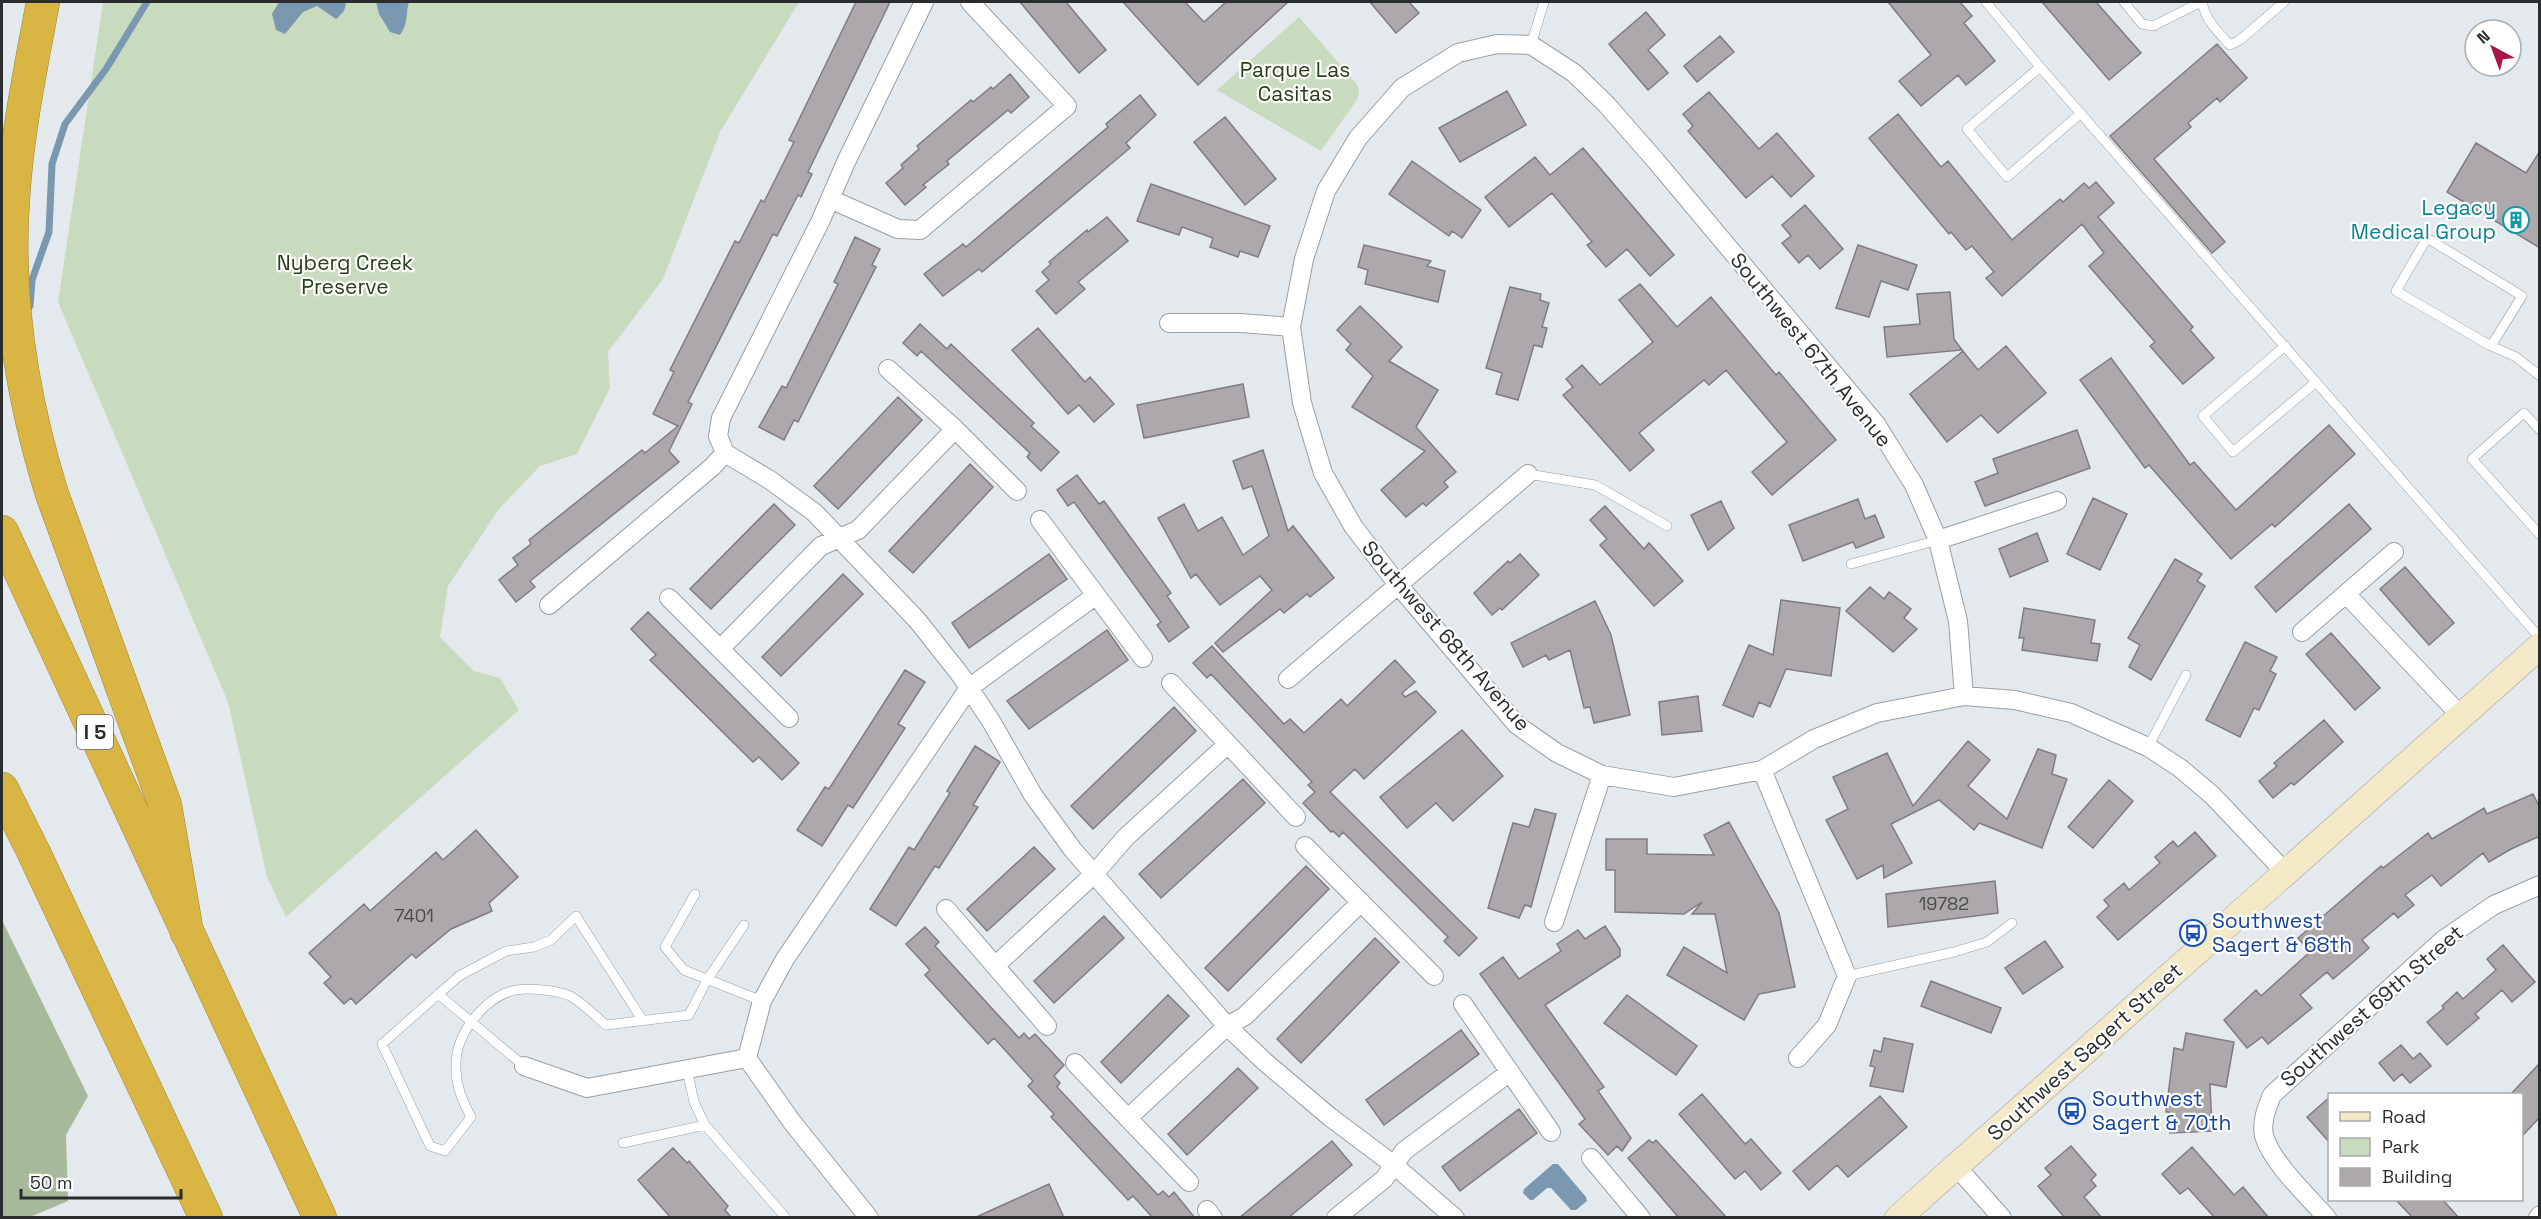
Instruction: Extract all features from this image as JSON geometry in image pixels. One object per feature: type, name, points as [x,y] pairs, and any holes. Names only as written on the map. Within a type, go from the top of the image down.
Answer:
[{"type":"highway","points":[[43,2],[18,150],[13,200],[12,288],[15,331],[29,413],[51,494],[165,805],[186,933]]},
{"type":"highway","name":"I 5","points":[[2,532],[320,1218]]},
{"type":"highway","points":[[2,789],[206,1218]]},
{"type":"highway","points":[[2,824],[33,851]]},
{"type":"main road","name":"Southwest Sagert Street","points":[[1898,1218],[2540,646]]},
{"type":"street","points":[[924,2],[721,418],[718,436],[725,453],[770,480],[814,513],[839,536],[917,620],[992,721],[1033,795],[1073,850],[1227,1026],[1265,1062],[1330,1117],[1394,1165],[1455,1218]]},
{"type":"street","points":[[830,198],[898,229],[920,230],[1067,106],[970,2]]},
{"type":"street","name":"Southwest 68th Avenue","points":[[1532,45],[1497,44],[1458,53],[1402,88],[1358,138],[1326,191],[1304,259],[1291,327],[1302,403],[1323,473],[1353,526],[1399,586],[1517,725],[1557,753],[1602,775],[1674,787],[1762,770],[1814,739],[1877,713],[1964,696],[2015,700],[2071,713],[2148,747],[2180,768],[2212,795],[2286,873]]},
{"type":"street","name":"Southwest 67th Avenue","points":[[1532,45],[1574,73],[1606,104],[1876,423],[1914,485],[1938,540],[1958,621],[1964,696]]},
{"type":"street","points":[[1169,323],[1241,323],[1291,327]]},
{"type":"street","points":[[888,369],[955,429],[1017,491]]},
{"type":"street","points":[[721,648],[821,546],[839,536],[858,530],[955,429]]},
{"type":"street","points":[[549,605],[712,467],[725,453]]},
{"type":"street","points":[[1288,679],[1528,474]]},
{"type":"street","points":[[1938,540],[2057,501]]},
{"type":"street","points":[[1040,519],[1143,658]]},
{"type":"street","points":[[2302,632],[2394,552]]},
{"type":"street","points":[[2347,594],[2461,716]]},
{"type":"street","points":[[869,1218],[792,1122],[747,1058],[762,1001],[785,959],[969,688],[1095,596]]},
{"type":"street","points":[[669,598],[789,718]]},
{"type":"street","points":[[1171,683],[1296,817]]},
{"type":"street","points":[[995,966],[1094,874],[1126,837],[1228,744]]},
{"type":"street","points":[[1762,770],[1847,976],[1827,1025],[1798,1058]]},
{"type":"street","points":[[1554,922],[1602,775]]},
{"type":"street","points":[[1305,846],[1434,976]]},
{"type":"street","name":"Southwest 69th Street","points":[[2324,1217],[2273,1154],[2264,1134],[2265,1113],[2272,1095],[2443,940],[2493,905],[2540,885]]},
{"type":"street","points":[[1128,1118],[1227,1026],[1245,1016],[1361,902]]},
{"type":"street","points":[[946,909],[1047,1026]]},
{"type":"street","points":[[1463,1004],[1551,1132]]},
{"type":"street","points":[[524,1066],[587,1088],[747,1058]]},
{"type":"street","points":[[1075,1063],[1189,1182]]},
{"type":"street","points":[[1336,1218],[1384,1179],[1404,1151],[1510,1072]]},
{"type":"street","points":[[1591,1158],[1641,1218]]},
{"type":"street","points":[[1956,1166],[2002,1218]]},
{"type":"lane","points":[[1532,45],[1544,2]]},
{"type":"lane","points":[[1986,2],[2040,67],[2540,638]]},
{"type":"lane","points":[[2124,2],[2142,24],[2153,26],[2202,2],[2212,27],[2230,45],[2240,40],[2284,2]]},
{"type":"lane","points":[[2040,67],[1967,129],[2007,177],[2081,113]]},
{"type":"lane","points":[[2491,346],[2522,296],[2427,238],[2396,291],[2491,346],[2516,357],[2540,376]]},
{"type":"lane","points":[[2285,346],[2203,416],[2234,452],[2316,382]]},
{"type":"lane","points":[[2540,430],[2524,413],[2472,459],[2540,535]]},
{"type":"lane","points":[[1528,474],[1595,485],[1667,526]]},
{"type":"lane","points":[[1851,564],[1938,540]]},
{"type":"lane","points":[[2148,747],[2186,675]]},
{"type":"lane","points":[[695,894],[665,947],[684,970],[762,1001]]},
{"type":"lane","points":[[643,1021],[576,916],[551,940],[534,947],[506,951],[459,976],[382,1044],[430,1146],[445,1151],[471,1117],[459,1093],[455,1063],[461,1040],[471,1022],[492,1000],[512,990],[550,990],[571,997],[606,1025],[643,1021],[689,1015],[707,980],[744,925]]},
{"type":"lane","points":[[1847,976],[1954,952],[1987,942],[2012,923]]},
{"type":"lane","points":[[438,994],[524,1066]]},
{"type":"lane","points":[[687,1069],[694,1102],[705,1125],[786,1218]]},
{"type":"lane","points":[[623,1143],[705,1125]]},
{"type":"green space","name":"Nyberg Creek Preserve","points":[[103,2],[799,2],[720,132],[663,279],[608,352],[610,388],[577,454],[540,466],[499,509],[448,586],[440,637],[474,671],[500,678],[519,710],[286,917],[267,877],[228,702],[58,302]]},
{"type":"green space","name":"Parque Las Casitas","points":[[1299,17],[1359,89],[1358,98],[1321,151],[1217,90]]},
{"type":"green space","points":[[2,920],[88,1096],[66,1135],[68,1201],[30,1217],[2,1217]]},
{"type":"water","points":[[279,2],[346,2],[343,12],[336,19],[317,6],[303,12],[285,34],[276,30],[272,14]]},
{"type":"water","points":[[376,2],[409,2],[406,23],[400,35],[390,32],[379,14]]},
{"type":"water","points":[[1553,1164],[1558,1164],[1586,1197],[1587,1201],[1576,1210],[1571,1210],[1551,1188],[1547,1188],[1533,1200],[1523,1193],[1524,1189]]},
{"type":"building","points":[[856,2],[890,2],[808,172],[812,174],[801,197],[798,195],[777,236],[773,234],[688,402],[692,404],[669,451],[679,462],[530,581],[535,587],[516,602],[499,580],[518,565],[513,558],[531,544],[529,540],[642,450],[645,453],[678,426],[653,414],[674,372],[670,370],[735,241],[739,243],[761,200],[764,202],[794,142],[789,140]]},
{"type":"building","points":[[1020,2],[1066,2],[1106,50],[1079,73]]},
{"type":"building","points":[[1123,2],[1185,2],[1204,22],[1226,2],[1288,2],[1198,85]]},
{"type":"building","points":[[1370,2],[1409,2],[1419,13],[1396,33]]},
{"type":"building","points":[[1888,2],[1960,2],[1972,16],[1964,23],[1995,61],[1966,85],[1958,75],[1921,106],[1899,81],[1931,55]]},
{"type":"building","points":[[2042,2],[2096,2],[2141,53],[2109,80]]},
{"type":"building","points":[[1646,12],[1665,35],[1648,50],[1668,73],[1648,90],[1609,44]]},
{"type":"building","points":[[1720,36],[1734,52],[1697,82],[1684,66]]},
{"type":"building","points":[[2217,44],[2247,78],[2220,102],[2217,98],[2188,123],[2191,127],[2154,159],[2225,242],[2212,253],[2110,136]]},
{"type":"building","points":[[1010,74],[1029,97],[1011,113],[1008,110],[947,161],[949,164],[923,185],[926,187],[905,205],[886,183],[919,149],[917,146],[971,100],[973,102],[991,87],[993,89]]},
{"type":"building","points":[[1507,91],[1526,125],[1460,162],[1439,128]]},
{"type":"building","points":[[1709,92],[1759,149],[1777,133],[1814,176],[1791,197],[1772,176],[1746,198],[1688,131],[1693,126],[1683,114]]},
{"type":"building","points":[[1140,95],[1156,115],[1126,143],[1130,148],[982,272],[979,269],[943,296],[924,274],[963,244],[966,247],[1108,127],[1106,124]]},
{"type":"building","points":[[1898,114],[1941,167],[1948,161],[2012,240],[2060,199],[2063,202],[2084,183],[2089,188],[2096,182],[2114,203],[2098,217],[2193,327],[2190,330],[2214,358],[2183,384],[2150,346],[2155,342],[2089,266],[2104,253],[2082,224],[2002,296],[1986,278],[1994,272],[1972,246],[1966,250],[1951,232],[1949,234],[1869,138]]},
{"type":"building","points":[[1225,117],[1276,179],[1245,205],[1194,142]]},
{"type":"building","name":"Legacy Medical Group","points":[[2476,143],[2526,173],[2540,151],[2540,248],[2447,192]]},
{"type":"building","points":[[1583,148],[1674,255],[1650,276],[1627,249],[1606,267],[1587,245],[1592,242],[1552,193],[1509,227],[1485,197],[1535,157],[1550,175]]},
{"type":"building","points":[[1412,161],[1481,210],[1462,238],[1452,231],[1449,236],[1389,194]]},
{"type":"building","points":[[1151,184],[1270,226],[1258,257],[1240,251],[1238,257],[1210,247],[1213,238],[1182,227],[1179,235],[1137,221]]},
{"type":"building","points":[[1805,205],[1843,249],[1820,269],[1808,255],[1799,263],[1782,243],[1791,236],[1782,225]]},
{"type":"building","points":[[1107,217],[1128,241],[1078,282],[1085,289],[1056,314],[1036,291],[1049,280],[1042,272],[1051,264],[1049,262],[1087,230],[1088,232]]},
{"type":"building","points":[[855,237],[880,249],[872,265],[876,267],[798,422],[794,420],[784,440],[759,427],[782,386],[786,388],[838,284],[834,282]]},
{"type":"building","points":[[1364,245],[1431,261],[1427,266],[1445,271],[1438,302],[1365,284],[1368,270],[1358,267]]},
{"type":"building","points":[[1858,245],[1917,265],[1908,290],[1881,281],[1869,317],[1836,308]]},
{"type":"building","points":[[1640,284],[1677,327],[1711,297],[1776,375],[1779,372],[1836,440],[1772,495],[1752,472],[1787,442],[1726,370],[1709,385],[1704,380],[1639,433],[1654,450],[1630,471],[1563,395],[1573,387],[1566,379],[1582,365],[1600,385],[1653,342],[1619,300]]},
{"type":"building","points":[[1510,287],[1541,294],[1540,300],[1549,303],[1542,327],[1547,328],[1542,347],[1534,345],[1518,400],[1496,394],[1502,373],[1486,368]]},
{"type":"building","points":[[1950,292],[1954,339],[1962,350],[1887,357],[1884,327],[1920,324],[1917,294]]},
{"type":"building","points":[[1360,306],[1402,347],[1389,361],[1438,390],[1416,427],[1456,472],[1444,482],[1448,487],[1426,506],[1423,503],[1406,517],[1381,490],[1425,451],[1352,407],[1373,376],[1346,350],[1351,344],[1337,330]]},
{"type":"building","points":[[920,324],[947,349],[951,344],[1034,423],[1031,426],[1059,452],[1041,471],[1027,457],[1030,453],[921,351],[917,356],[903,343]]},
{"type":"building","points":[[1038,328],[1085,382],[1090,377],[1114,404],[1094,422],[1079,405],[1068,414],[1012,350]]},
{"type":"building","points":[[2006,346],[2046,393],[1998,433],[1981,415],[1947,442],[1910,394],[1963,351],[1978,370]]},
{"type":"building","points":[[2111,358],[2190,465],[2194,462],[2236,510],[2329,425],[2355,454],[2275,527],[2272,524],[2231,559],[2149,465],[2145,468],[2080,380]]},
{"type":"building","points":[[1243,384],[1249,417],[1144,438],[1137,405]]},
{"type":"building","points":[[898,397],[922,420],[838,509],[814,486]]},
{"type":"building","points":[[2077,430],[2090,468],[1985,506],[1975,482],[1998,473],[1993,459]]},
{"type":"building","points":[[1263,450],[1288,531],[1293,526],[1334,578],[1310,597],[1307,594],[1284,613],[1280,609],[1223,652],[1215,643],[1272,590],[1260,576],[1220,605],[1196,574],[1191,578],[1158,518],[1184,504],[1198,531],[1222,517],[1243,555],[1269,536],[1252,486],[1243,489],[1233,461]]},
{"type":"building","points":[[970,464],[993,487],[913,573],[889,551]]},
{"type":"building","points":[[1077,475],[1099,504],[1104,501],[1171,593],[1167,596],[1189,627],[1169,642],[1157,625],[1161,622],[1074,502],[1068,506],[1057,490]]},
{"type":"building","points":[[2093,498],[2127,514],[2100,570],[2067,554]]},
{"type":"building","points":[[1858,499],[1865,519],[1875,515],[1884,537],[1856,548],[1853,542],[1803,561],[1789,525]]},
{"type":"building","points":[[1721,501],[1734,528],[1708,550],[1691,515]]},
{"type":"building","points":[[774,504],[795,525],[711,609],[690,589]]},
{"type":"building","points":[[2349,504],[2371,529],[2276,612],[2255,587]]},
{"type":"building","points":[[1605,506],[1644,549],[1649,543],[1683,581],[1654,606],[1600,545],[1607,539],[1590,520]]},
{"type":"building","points":[[2037,533],[2048,561],[2010,577],[1999,549]]},
{"type":"building","points":[[1049,554],[1067,579],[969,648],[952,623]]},
{"type":"building","points":[[1520,554],[1539,575],[1502,610],[1500,608],[1492,615],[1474,593],[1508,561],[1510,563]]},
{"type":"building","points":[[2175,559],[2202,574],[2197,581],[2205,586],[2151,680],[2129,667],[2140,645],[2128,638]]},
{"type":"building","points":[[2405,567],[2454,623],[2429,645],[2380,589]]},
{"type":"building","points":[[843,574],[863,594],[781,676],[762,657]]},
{"type":"building","points":[[1870,587],[1884,599],[1889,592],[1911,609],[1904,618],[1917,629],[1893,652],[1846,611]]},
{"type":"building","points":[[1781,600],[1840,608],[1831,676],[1786,669],[1770,707],[1759,702],[1753,717],[1723,705],[1749,645],[1773,655]]},
{"type":"building","points":[[1595,601],[1611,635],[1630,715],[1594,723],[1590,707],[1584,708],[1570,650],[1549,660],[1546,655],[1523,667],[1511,643]]},
{"type":"building","points":[[2024,608],[2095,620],[2091,643],[2100,644],[2097,661],[2022,650],[2024,638],[2019,638]]},
{"type":"building","points":[[648,612],[799,763],[782,780],[759,757],[753,762],[650,660],[656,655],[631,629]]},
{"type":"building","points":[[1107,630],[1128,660],[1029,729],[1007,701]]},
{"type":"building","points":[[2331,633],[2380,688],[2355,710],[2306,654]]},
{"type":"building","points":[[2245,642],[2277,657],[2270,671],[2276,674],[2259,710],[2254,708],[2240,737],[2206,720]]},
{"type":"building","points":[[1212,646],[1284,724],[1290,719],[1304,733],[1341,699],[1347,706],[1395,660],[1415,682],[1402,693],[1405,697],[1416,691],[1436,712],[1364,779],[1355,769],[1330,792],[1477,938],[1459,956],[1444,941],[1448,937],[1343,832],[1339,837],[1333,831],[1331,832],[1303,803],[1315,792],[1308,785],[1312,782],[1211,674],[1207,678],[1193,663]]},
{"type":"building","points":[[905,670],[925,682],[898,724],[905,728],[853,808],[848,805],[822,846],[797,830],[825,787],[829,789]]},
{"type":"building","points":[[1698,696],[1702,731],[1662,735],[1659,702]]},
{"type":"building","points":[[1174,707],[1196,731],[1093,829],[1071,806]]},
{"type":"building","points":[[2324,720],[2343,742],[2294,785],[2291,783],[2273,798],[2259,781],[2277,766],[2274,763]]},
{"type":"building","points":[[1462,730],[1503,776],[1453,821],[1436,803],[1407,828],[1380,797]]},
{"type":"building","points":[[1968,741],[1990,760],[1968,786],[2007,819],[2038,749],[2056,755],[2052,774],[2067,779],[2042,848],[1979,823],[1974,830],[1939,800],[1891,824],[1912,863],[1884,878],[1883,865],[1857,879],[1826,820],[1848,809],[1833,777],[1887,753],[1913,806]]},
{"type":"building","points":[[975,746],[1000,762],[973,805],[978,807],[939,868],[935,866],[896,926],[870,909],[909,847],[914,850],[950,793],[947,791]]},
{"type":"building","points":[[1243,779],[1265,803],[1161,898],[1139,874]]},
{"type":"building","points":[[2109,780],[2133,801],[2093,848],[2068,827]]},
{"type":"building","points":[[2533,794],[2540,808],[2540,836],[2489,862],[2483,853],[2441,886],[2432,875],[2405,895],[2414,905],[2398,918],[2394,913],[2362,940],[2369,948],[2333,979],[2327,972],[2300,995],[2312,1008],[2268,1044],[2262,1037],[2247,1048],[2224,1020],[2256,990],[2261,996],[2310,952],[2298,938],[2381,866],[2383,868],[2428,833],[2432,839],[2484,808],[2487,814]]},
{"type":"building","points":[[1535,809],[1556,814],[1531,907],[1525,905],[1519,918],[1488,908],[1513,823],[1529,827]]},
{"type":"building","points":[[1729,822],[1779,913],[1795,987],[1759,994],[1744,1020],[1667,975],[1684,947],[1727,973],[1715,914],[1692,914],[1702,902],[1684,914],[1615,912],[1615,870],[1606,870],[1606,839],[1647,839],[1647,854],[1714,855],[1704,835]]},
{"type":"building","points":[[476,830],[518,877],[489,903],[492,911],[451,929],[416,958],[412,954],[356,1004],[351,998],[344,1004],[324,983],[331,977],[309,953],[364,904],[370,911],[436,852],[443,860]]},
{"type":"building","points":[[2195,832],[2216,856],[2118,940],[2097,917],[2109,906],[2104,900],[2124,883],[2129,890],[2160,863],[2155,857],[2173,841],[2178,847]]},
{"type":"building","points":[[1034,847],[1055,869],[987,931],[967,909]]},
{"type":"building","points":[[1306,866],[1329,889],[1228,991],[1205,968]]},
{"type":"building","points":[[1995,881],[1998,913],[1888,927],[1886,894]]},
{"type":"building","points":[[1104,916],[1124,938],[1054,1003],[1034,981]]},
{"type":"building","points":[[1605,926],[1620,949],[1620,956],[1545,1005],[1604,1087],[1598,1091],[1631,1138],[1622,1151],[1617,1146],[1608,1155],[1579,1124],[1585,1119],[1480,974],[1503,957],[1519,979],[1561,951],[1557,944],[1578,930],[1585,939]]},
{"type":"building","points":[[925,927],[939,942],[935,946],[1019,1038],[1024,1033],[1029,1039],[1035,1034],[1064,1065],[1054,1076],[1060,1083],[1057,1087],[1158,1195],[1163,1191],[1169,1197],[1174,1192],[1195,1218],[1153,1218],[1133,1196],[1128,1200],[1051,1117],[1054,1114],[1028,1086],[1033,1081],[994,1038],[988,1044],[925,975],[930,970],[906,944]]},
{"type":"building","points":[[1375,938],[1399,962],[1301,1063],[1277,1039]]},
{"type":"building","points":[[2045,941],[2063,967],[2023,994],[2005,968]]},
{"type":"building","points":[[2503,945],[2535,982],[2512,1002],[2502,990],[2475,1014],[2479,1018],[2447,1045],[2427,1022],[2444,1008],[2442,1006],[2457,992],[2463,999],[2496,970],[2487,959]]},
{"type":"building","points":[[1931,981],[2001,1008],[1991,1033],[1921,1006]]},
{"type":"building","points":[[1168,995],[1189,1016],[1121,1083],[1101,1062]]},
{"type":"building","points":[[1627,995],[1697,1046],[1676,1075],[1604,1023]]},
{"type":"building","points":[[1461,1030],[1479,1054],[1384,1125],[1366,1100]]},
{"type":"building","points":[[2186,1033],[2234,1042],[2226,1087],[2210,1084],[2212,1131],[2170,1133],[2169,1112],[2166,1112],[2174,1048],[2183,1050]]},
{"type":"building","points":[[1884,1038],[1913,1044],[1903,1092],[1870,1086],[1875,1067],[1870,1066],[1874,1050],[1881,1052]]},
{"type":"building","points":[[2401,1045],[2413,1059],[2420,1053],[2431,1066],[2410,1083],[2402,1074],[2394,1081],[2379,1063]]},
{"type":"building","points":[[2540,1063],[2540,1117],[2523,1135],[2523,1093],[2512,1093]]},
{"type":"building","points":[[1238,1068],[1258,1088],[1187,1155],[1168,1134]]},
{"type":"building","points":[[1702,1094],[1745,1144],[1751,1139],[1781,1173],[1761,1190],[1745,1171],[1735,1179],[1679,1114]]},
{"type":"building","points":[[1880,1096],[1907,1127],[1848,1177],[1837,1165],[1809,1190],[1793,1171]]},
{"type":"building","points":[[2328,1099],[2328,1141],[2307,1117]]},
{"type":"building","points":[[1519,1109],[1537,1133],[1460,1191],[1442,1167]]},
{"type":"building","points":[[1649,1140],[1653,1143],[1656,1140],[1727,1218],[1679,1218],[1628,1158]]},
{"type":"building","points":[[1332,1141],[1352,1165],[1288,1218],[1239,1218]]},
{"type":"building","points":[[2071,1146],[2096,1175],[2091,1180],[2096,1186],[2084,1197],[2102,1218],[2065,1218],[2038,1186],[2051,1175],[2045,1168]]},
{"type":"building","points":[[2192,1147],[2234,1195],[2243,1187],[2269,1218],[2215,1218],[2188,1188],[2180,1194],[2162,1174]]},
{"type":"building","points":[[673,1148],[687,1163],[689,1161],[728,1206],[725,1210],[732,1218],[671,1218],[638,1180]]},
{"type":"building","points":[[1049,1184],[1064,1218],[974,1218]]},
{"type":"building","points":[[2397,1201],[2444,1201],[2459,1218],[2413,1218]]},
{"type":"waterway","points":[[27,311],[30,306],[32,280],[49,232],[52,164],[65,124],[106,69],[147,2]]},
{"type":"place","name":"Legacy Medical Group","points":[[2516,220]]},
{"type":"place","name":"Southwest Sagert & 68th","points":[[2193,933]]},
{"type":"place","name":"Southwest Sagert & 70th","points":[[2072,1111]]}]
